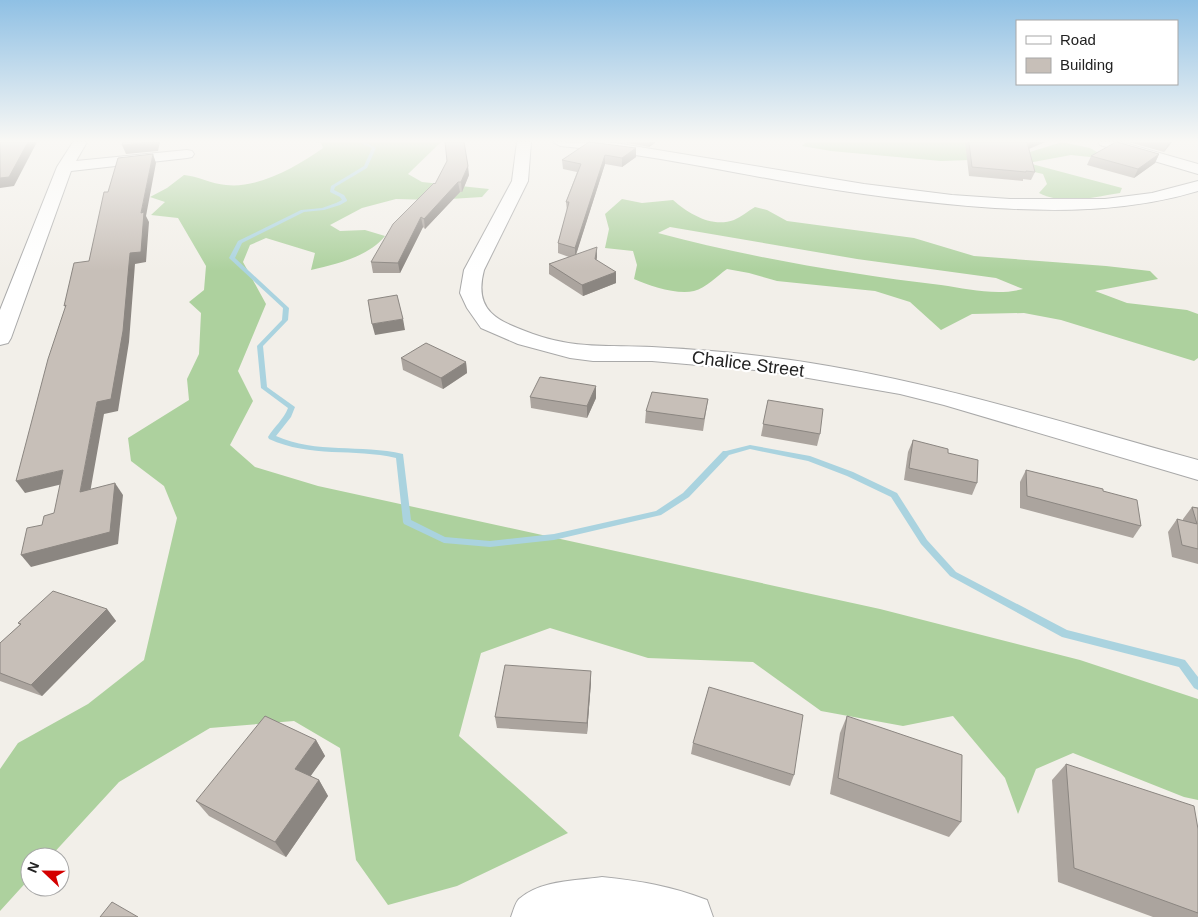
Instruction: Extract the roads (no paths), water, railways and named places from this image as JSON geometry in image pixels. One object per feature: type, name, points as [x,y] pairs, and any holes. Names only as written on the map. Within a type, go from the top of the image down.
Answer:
[{"type":"street","points":[[0,338],[58,185]]},
{"type":"street","name":"Chalice Street","points":[[518,185],[474,270],[470,293],[474,304],[489,323],[526,339],[570,351],[593,354],[652,354],[768,364],[900,387],[951,399],[1198,470]]},
{"type":"street","points":[[841,185],[887,193],[960,201],[1043,206],[1104,204],[1152,198],[1198,186]]},
{"type":"street","points":[[542,912],[602,900],[653,906],[690,917]]},
{"type":"waterway","points":[[335,185],[332,191],[342,196],[345,200],[322,209],[303,211],[240,242],[232,258],[286,308],[285,320],[260,346],[264,388],[292,407],[272,437],[295,446],[307,448],[373,451],[400,456],[407,522],[444,540],[490,544],[554,537],[658,513],[686,495],[726,453],[750,447],[810,459],[850,474],[894,495],[924,542],[953,574],[1065,634],[1182,663],[1198,685]]}]
